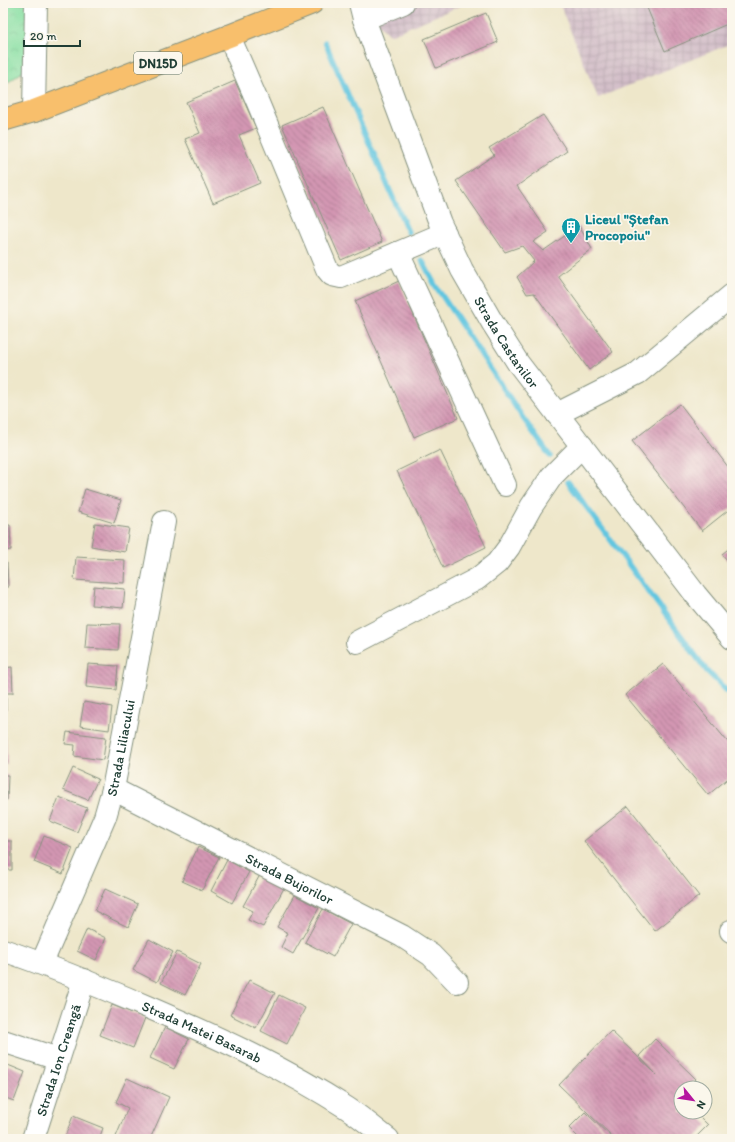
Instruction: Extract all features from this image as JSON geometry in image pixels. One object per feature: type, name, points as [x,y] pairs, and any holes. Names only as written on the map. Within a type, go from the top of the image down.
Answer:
[{"type":"main road","name":"DN15D","points":[[3,120],[34,111],[312,3]]},
{"type":"street","points":[[34,111],[36,3]]},
{"type":"street","points":[[362,11],[403,3]]},
{"type":"street","name":"Strada Castanilor","points":[[362,11],[440,223],[462,270],[492,322],[518,363],[696,595],[732,638]]},
{"type":"street","points":[[229,36],[327,269],[332,275],[341,277],[445,233]]},
{"type":"street","points":[[398,254],[505,485]]},
{"type":"street","points":[[557,414],[638,373],[732,295]]},
{"type":"street","points":[[356,642],[477,579],[497,563],[509,547],[531,507],[552,476],[582,446]]},
{"type":"street","name":"Strada Liliacului","points":[[42,963],[104,817],[113,789],[164,522]]},
{"type":"street","name":"Strada Bujorilor","points":[[113,789],[402,936],[431,955],[456,982]]},
{"type":"street","name":"Strada Matei Basarab","points":[[3,950],[42,963],[84,980],[205,1032],[290,1074],[348,1109],[388,1139]]},
{"type":"street","name":"Strada Ion Creangă","points":[[33,1139],[84,980]]},
{"type":"street","points":[[3,1041],[58,1059]]},
{"type":"shaded area","points":[[358,3],[467,3],[390,35]]},
{"type":"shaded area","points":[[559,3],[732,3],[732,43],[598,98]]},
{"type":"green space","points":[[3,3],[35,3],[25,70],[3,86]]},
{"type":"building","points":[[645,3],[732,3],[732,22],[665,51]]},
{"type":"building","points":[[486,13],[498,42],[436,68],[424,39]]},
{"type":"building","points":[[235,81],[256,128],[239,135],[260,183],[213,203],[185,139],[200,133],[186,102]]},
{"type":"building","points":[[323,107],[382,242],[341,260],[282,125]]},
{"type":"building","name":"Liceul \"Ștefan Procopoiu\"","points":[[543,115],[567,151],[517,186],[548,232],[533,242],[543,251],[579,226],[592,249],[558,276],[613,352],[589,370],[534,293],[527,294],[517,277],[534,261],[522,246],[505,252],[456,181],[494,155],[489,148]]},
{"type":"building","points":[[399,281],[458,418],[414,437],[355,301]]},
{"type":"building","points":[[680,404],[732,472],[732,507],[702,531],[632,441]]},
{"type":"building","points":[[440,450],[486,547],[443,568],[397,471]]},
{"type":"building","points":[[85,489],[121,500],[114,523],[78,512]]},
{"type":"building","points":[[95,523],[129,528],[125,552],[91,546]]},
{"type":"building","points":[[3,525],[10,525],[11,550],[3,551]]},
{"type":"building","points":[[732,546],[732,566],[722,554]]},
{"type":"building","points":[[76,557],[125,560],[124,583],[74,580]]},
{"type":"building","points":[[3,563],[7,563],[8,587],[3,587]]},
{"type":"building","points":[[94,586],[125,589],[123,608],[92,605]]},
{"type":"building","points":[[87,623],[120,624],[118,650],[85,648]]},
{"type":"building","points":[[88,664],[118,666],[116,690],[86,687]]},
{"type":"building","points":[[663,664],[732,747],[732,775],[708,795],[625,695]]},
{"type":"building","points":[[12,667],[13,693],[3,693],[3,668]]},
{"type":"building","points":[[3,697],[6,697],[6,719],[3,719]]},
{"type":"building","points":[[84,702],[112,707],[109,730],[80,726]]},
{"type":"building","points":[[67,732],[106,737],[103,760],[74,756],[75,745],[65,744]]},
{"type":"building","points":[[3,737],[6,737],[7,764],[3,764]]},
{"type":"building","points":[[73,768],[98,779],[88,800],[63,790]]},
{"type":"building","points":[[3,775],[8,775],[7,800],[3,800]]},
{"type":"building","points":[[59,797],[87,808],[77,832],[50,821]]},
{"type":"building","points":[[628,806],[699,896],[655,931],[584,841]]},
{"type":"building","points":[[44,836],[73,848],[63,874],[34,862]]},
{"type":"building","points":[[3,841],[12,841],[12,870],[3,870]]},
{"type":"building","points":[[198,847],[219,857],[202,890],[182,881]]},
{"type":"building","points":[[227,860],[249,872],[232,903],[211,891]]},
{"type":"building","points":[[260,875],[284,888],[263,927],[248,920],[253,911],[243,906]]},
{"type":"building","points":[[105,889],[138,904],[128,927],[95,911]]},
{"type":"building","points":[[295,895],[319,908],[293,954],[281,947],[288,933],[277,927]]},
{"type":"building","points":[[323,909],[351,924],[333,957],[305,942]]},
{"type":"building","points":[[87,929],[106,938],[96,960],[77,951]]},
{"type":"building","points":[[149,939],[173,952],[157,982],[133,970]]},
{"type":"building","points":[[177,952],[201,964],[185,995],[161,983]]},
{"type":"building","points":[[249,980],[275,993],[256,1028],[230,1015]]},
{"type":"building","points":[[279,995],[305,1008],[287,1044],[261,1031]]},
{"type":"building","points":[[112,1005],[145,1018],[133,1048],[100,1035]]},
{"type":"building","points":[[165,1027],[189,1039],[174,1069],[150,1058]]},
{"type":"building","points":[[611,1031],[657,1075],[639,1056],[655,1039],[696,1079],[673,1080],[673,1120],[703,1120],[708,1125],[694,1139],[615,1139],[559,1085]]},
{"type":"building","points":[[3,1063],[25,1072],[14,1101],[3,1097]]},
{"type":"building","points":[[127,1078],[169,1097],[150,1139],[115,1139],[128,1108],[116,1102]]},
{"type":"building","points":[[585,1112],[613,1139],[580,1139],[569,1128]]},
{"type":"building","points":[[73,1116],[103,1128],[99,1139],[64,1139]]},
{"type":"waterway","points":[[325,42],[408,232]]},
{"type":"waterway","points":[[422,260],[435,285],[550,456]]},
{"type":"waterway","points":[[568,482],[707,671],[732,696]]},
{"type":"place","name":"Liceul \"Ștefan Procopoiu\"","points":[[571,244]]}]
